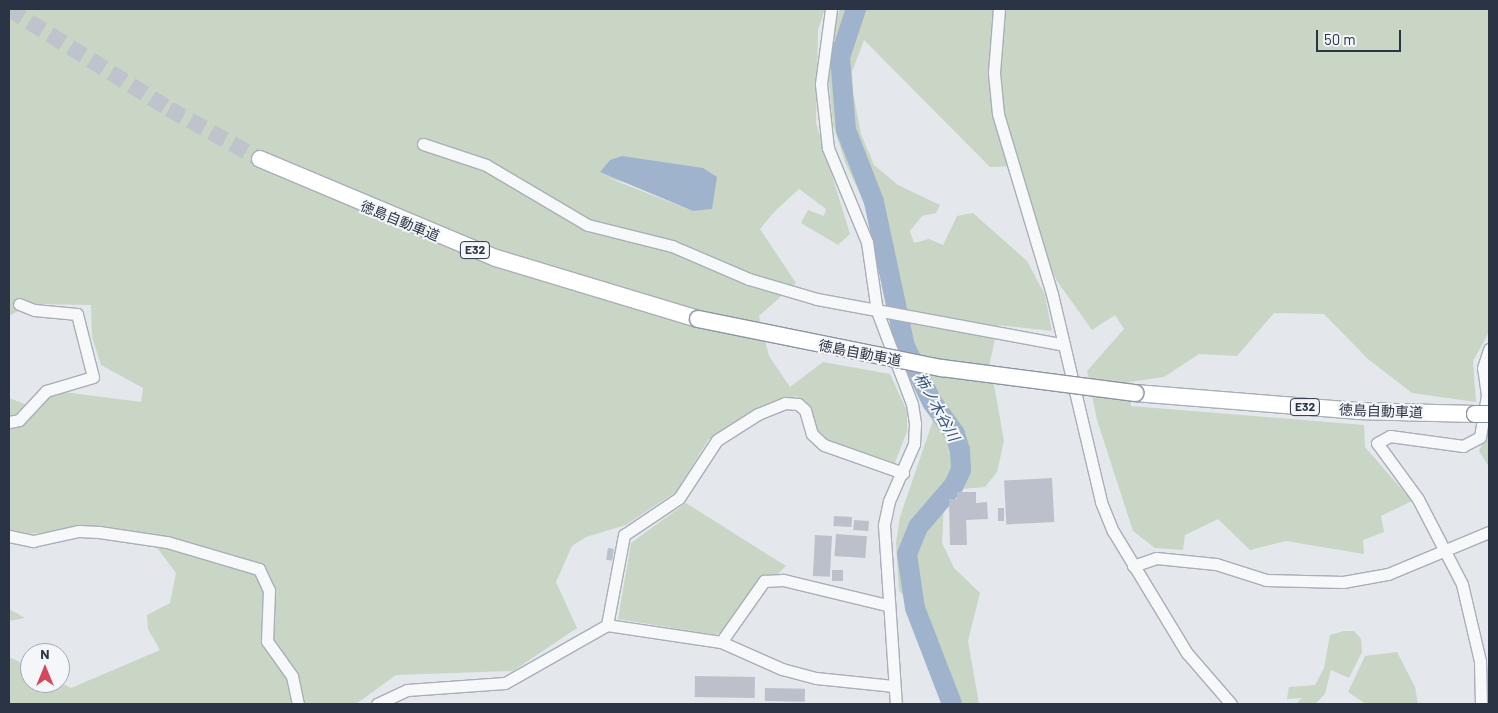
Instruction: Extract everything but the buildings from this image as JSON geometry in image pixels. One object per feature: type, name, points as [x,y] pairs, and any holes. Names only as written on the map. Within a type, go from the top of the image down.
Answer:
[{"type":"highway","name":"徳島自動車道","points":[[260,159],[496,258],[698,319],[942,368],[1135,393],[1358,411],[1482,414]]},
{"type":"street","points":[[830,9],[822,53],[823,120],[828,148],[867,242],[877,311],[912,404],[914,444],[884,525],[886,605],[896,704]]},
{"type":"street","points":[[999,9],[994,73],[998,114],[1064,345],[1101,502],[1133,566],[1187,653],[1230,704]]},
{"type":"street","points":[[423,144],[486,165],[588,225],[613,234],[644,236],[749,279],[817,299],[1064,345]]},
{"type":"street","points":[[9,422],[19,420],[46,392],[93,377],[77,314],[34,310],[20,304]]},
{"type":"street","points":[[1481,704],[1480,660],[1470,610],[1445,552],[1418,499],[1377,443],[1390,436],[1463,446],[1480,437],[1487,395],[1483,368],[1489,350]]},
{"type":"street","points":[[608,625],[624,535],[679,498],[717,440],[758,414],[785,403],[798,404],[805,410],[812,434],[824,445],[903,473]]},
{"type":"street","points":[[9,536],[33,542],[80,531],[99,532],[167,542],[259,569],[269,590],[267,640],[292,676],[298,704]]},
{"type":"street","points":[[1133,566],[1156,558],[1216,564],[1266,580],[1343,582],[1388,574],[1445,552],[1489,532]]},
{"type":"street","points":[[721,642],[764,581],[784,580],[886,605]]},
{"type":"street","points":[[378,704],[406,690],[504,683],[608,625],[721,642],[782,669],[893,686]]},
{"type":"green space","points":[[9,9],[825,9],[818,30],[816,123],[850,234],[838,245],[801,223],[808,210],[824,216],[826,209],[799,189],[775,211],[760,229],[796,283],[759,316],[769,356],[790,387],[823,362],[890,374],[907,411],[907,431],[895,463],[830,443],[817,430],[810,409],[796,396],[757,408],[708,440],[677,491],[626,525],[586,537],[572,546],[556,582],[577,628],[513,671],[396,675],[356,704],[9,704],[9,657],[20,662],[20,693],[70,693],[70,687],[160,650],[148,629],[147,615],[170,603],[176,573],[146,533],[57,531],[9,536],[9,398],[30,406],[56,391],[141,402],[143,388],[101,365],[92,337],[91,305],[31,304],[9,316]],"holes":[[[606,177],[712,209],[693,211]]]},
{"type":"green space","points":[[840,9],[1489,9],[1489,332],[1473,361],[1476,402],[1412,393],[1368,359],[1324,314],[1274,313],[1237,356],[1199,354],[1164,377],[1129,382],[1131,406],[1364,425],[1365,447],[1412,501],[1381,516],[1384,532],[1363,540],[1364,554],[1286,541],[1250,550],[1218,519],[1185,535],[1183,550],[1155,548],[1133,531],[1097,420],[1087,371],[1124,329],[1115,315],[1092,330],[1057,281],[1039,243],[1018,166],[990,167],[864,40],[852,72],[853,92],[861,134],[874,165],[898,185],[940,205],[936,213],[922,216],[910,231],[914,243],[929,239],[943,245],[957,216],[973,213],[1027,261],[1045,295],[1052,331],[998,325],[990,362],[1004,441],[997,472],[985,487],[960,489],[944,502],[942,543],[954,568],[980,593],[968,641],[979,704],[958,704],[922,611],[899,591],[896,543],[900,517],[940,400],[910,344],[896,271],[845,162],[833,125],[828,73],[831,36]]},
{"type":"green space","points":[[1489,428],[1489,467],[1479,451]]},
{"type":"green space","points":[[686,503],[786,566],[778,574],[760,576],[726,630],[716,635],[618,619],[631,543]]},
{"type":"green space","points":[[9,609],[25,618],[9,621]]},
{"type":"green space","points":[[1344,631],[1354,631],[1361,639],[1362,652],[1349,678],[1331,670],[1325,694],[1315,704],[1296,704],[1302,698],[1287,699],[1289,687],[1315,685],[1324,668],[1330,635]]},
{"type":"green space","points":[[1397,652],[1415,687],[1418,704],[1366,704],[1348,692],[1365,656]]},
{"type":"water","points":[[622,156],[703,168],[717,177],[712,209],[693,211],[600,172],[610,160]]},
{"type":"waterway","name":"柿ノ木谷川","points":[[856,9],[840,57],[846,130],[874,202],[905,346],[932,402],[955,434],[960,450],[961,470],[954,485],[918,527],[907,554],[915,608],[952,704]]},
{"type":"tunnel","points":[[9,9],[169,109],[260,159]]}]
